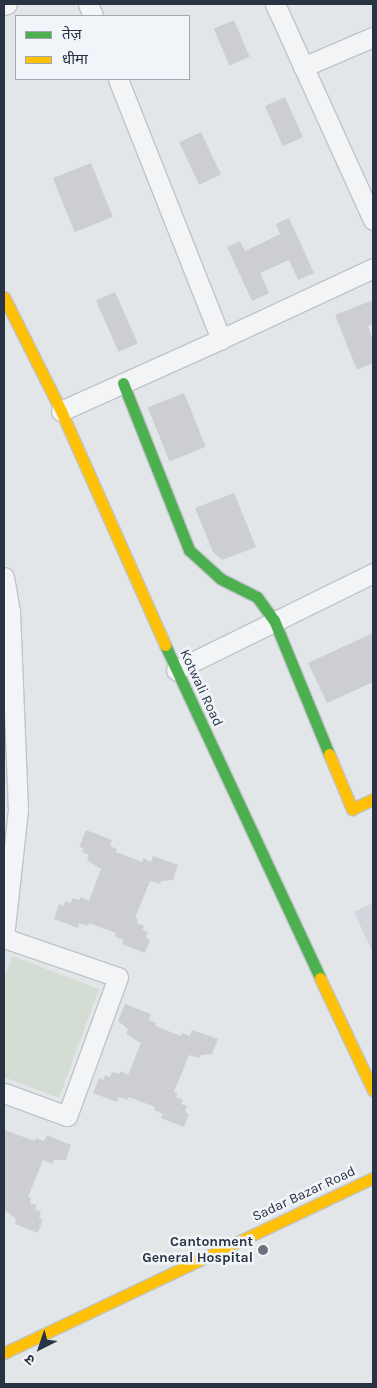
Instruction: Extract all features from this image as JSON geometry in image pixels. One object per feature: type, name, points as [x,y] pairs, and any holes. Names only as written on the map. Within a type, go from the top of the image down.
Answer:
[{"type":"street","points":[[274,4],[373,220]]},
{"type":"street","points":[[303,67],[373,37]]},
{"type":"street","points":[[118,80],[220,339]]},
{"type":"street","points":[[61,411],[373,268]]},
{"type":"street","name":"Kotwali Road","points":[[4,297],[61,411],[176,670],[373,1090]]},
{"type":"street","points":[[123,383],[190,550],[221,579],[257,597],[274,620],[352,809],[373,799]]},
{"type":"street","points":[[176,670],[274,620],[373,573]]},
{"type":"street","points":[[4,577],[10,611],[18,810],[4,937],[118,977],[67,1116],[4,1093]]},
{"type":"street","name":"Sadar Bazar Road","points":[[4,1353],[373,1178]]},
{"type":"shaded area","points":[[373,903],[373,953],[354,912]]},
{"type":"shaded area","points":[[12,956],[99,989],[59,1098],[4,1077],[4,979]]},
{"type":"building","points":[[234,20],[250,57],[229,65],[214,29]]},
{"type":"building","points":[[285,97],[303,137],[283,146],[265,106]]},
{"type":"building","points":[[201,132],[221,175],[199,185],[179,142]]},
{"type":"building","points":[[91,163],[113,217],[75,232],[53,178]]},
{"type":"building","points":[[289,218],[314,273],[298,280],[289,260],[260,273],[269,293],[252,301],[227,247],[240,241],[245,251],[280,234],[276,224]]},
{"type":"building","points":[[115,292],[138,343],[119,352],[96,301]]},
{"type":"building","points":[[373,300],[373,324],[368,326],[373,340],[373,363],[357,370],[335,315]]},
{"type":"building","points":[[184,393],[206,447],[170,461],[148,408]]},
{"type":"building","points":[[234,493],[256,547],[222,560],[213,552],[195,508]]},
{"type":"building","points":[[373,633],[373,682],[327,703],[308,663]]},
{"type":"building","points":[[86,830],[112,840],[110,846],[117,849],[116,852],[142,862],[143,858],[151,862],[153,856],[178,865],[173,880],[161,881],[160,884],[150,881],[135,918],[138,919],[137,923],[144,926],[142,930],[148,932],[146,938],[150,940],[145,953],[122,944],[123,940],[115,936],[116,933],[89,923],[88,926],[79,923],[78,928],[54,919],[59,904],[64,906],[65,901],[71,903],[73,898],[79,900],[81,897],[89,901],[101,869],[87,860],[89,855],[82,852],[83,848],[79,847]]},
{"type":"building","points":[[125,1004],[151,1014],[149,1020],[156,1023],[155,1026],[181,1036],[182,1033],[190,1036],[192,1030],[218,1039],[212,1054],[201,1055],[199,1058],[189,1055],[174,1092],[178,1093],[176,1097],[183,1100],[181,1104],[187,1106],[185,1112],[189,1114],[184,1127],[161,1118],[163,1114],[154,1110],[155,1107],[129,1097],[127,1100],[119,1097],[117,1102],[93,1093],[99,1078],[103,1080],[105,1075],[110,1077],[112,1072],[119,1074],[120,1071],[128,1075],[141,1043],[126,1034],[128,1029],[118,1021]]},
{"type":"building","points":[[4,1130],[35,1141],[36,1138],[44,1141],[47,1135],[71,1145],[66,1160],[54,1160],[53,1164],[43,1160],[28,1197],[31,1198],[30,1203],[37,1205],[35,1209],[41,1212],[39,1218],[43,1219],[38,1233],[15,1224],[16,1219],[4,1210]]},
{"type":"traffic: fast","points":[[123,383],[189,550],[221,579],[257,597],[274,620],[329,754]]},
{"type":"traffic: fast","points":[[165,645],[320,978]]},
{"type":"traffic: slow","points":[[4,297],[61,411],[165,645]]},
{"type":"traffic: slow","points":[[329,754],[352,809],[373,799]]},
{"type":"traffic: slow","points":[[320,978],[373,1090]]},
{"type":"traffic: slow","points":[[4,1353],[373,1178]]},
{"type":"place","name":"Cantonment General Hospital","points":[[263,1250]]}]
